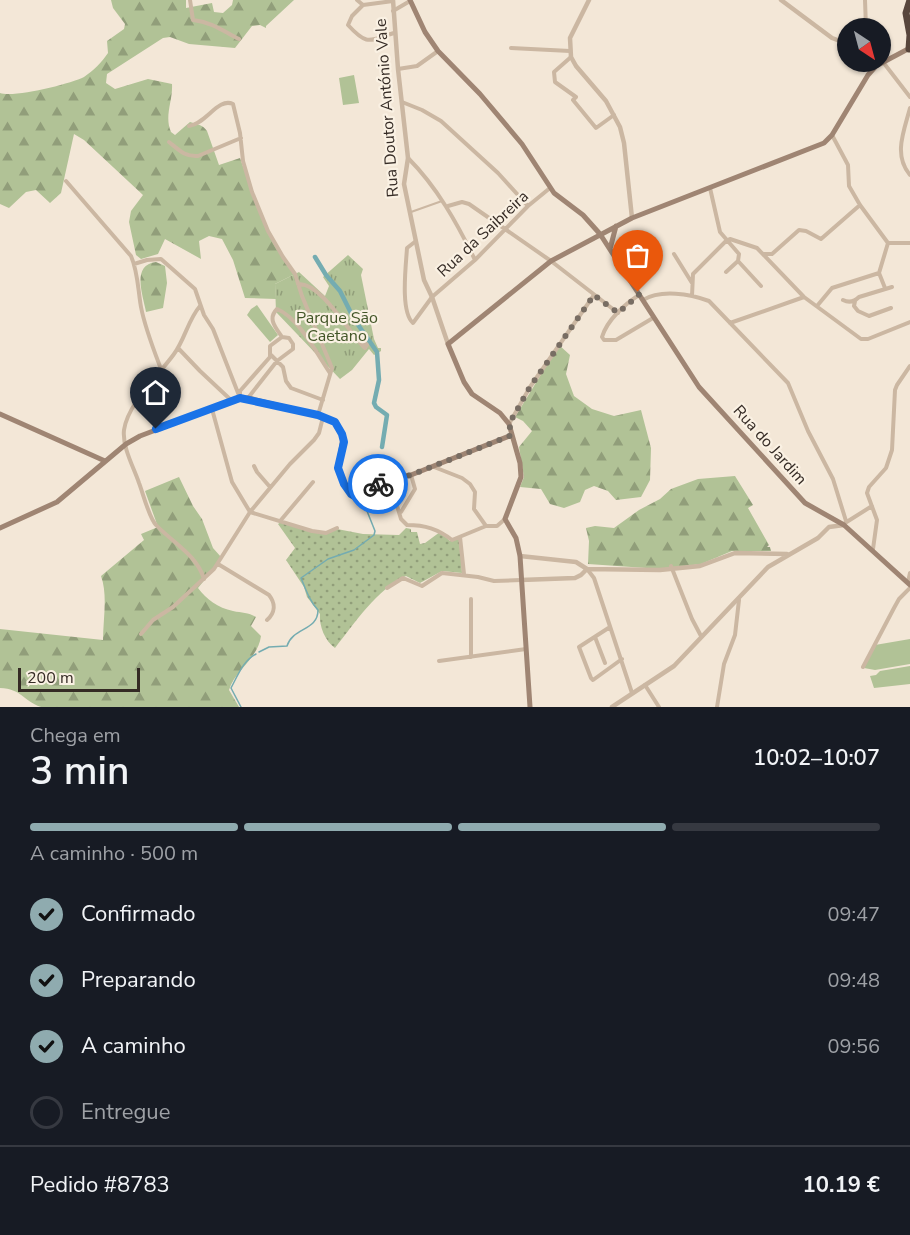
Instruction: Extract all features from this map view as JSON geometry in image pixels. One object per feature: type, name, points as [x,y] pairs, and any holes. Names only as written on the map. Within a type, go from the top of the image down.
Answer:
[{"type":"highway","points":[[909,49],[910,32],[906,13],[910,0]]},
{"type":"main road","name":"Rua do Jardim","points":[[410,1],[422,27],[438,51],[480,94],[522,144],[550,188],[559,198],[587,219],[600,234],[699,387],[805,503],[845,523],[909,585]]},
{"type":"main road","points":[[891,57],[909,49]]},
{"type":"main road","points":[[448,344],[551,261],[616,225],[821,145],[832,135],[871,72]]},
{"type":"main road","points":[[610,249],[616,225]]},
{"type":"main road","name":"Rua Doutor António Vale","points":[[448,344],[464,382],[472,394],[500,413],[509,424]]},
{"type":"main road","points":[[0,528],[57,502],[126,444],[148,432],[240,398],[320,416],[335,422],[344,442],[338,468],[344,484],[351,494],[358,498],[362,498],[381,482],[411,475],[512,435]]},
{"type":"main road","points":[[0,414],[105,461]]},
{"type":"main road","points":[[509,424],[520,463],[521,477],[505,519],[516,538],[520,556],[530,707]]},
{"type":"street","points":[[190,0],[194,20],[216,24],[239,39]]},
{"type":"street","points":[[357,0],[363,5]]},
{"type":"street","points":[[588,0],[570,38],[571,54],[576,66],[614,114],[624,143],[632,218]]},
{"type":"street","points":[[781,0],[837,40]]},
{"type":"street","points":[[865,0],[866,18]]},
{"type":"street","points":[[393,1],[363,5],[352,16],[348,25],[363,38],[374,41],[394,33]]},
{"type":"street","name":"Rua Doutor António Vale","points":[[393,1],[394,33],[408,158],[404,184],[424,280],[448,344]]},
{"type":"street","points":[[393,11],[410,1]]},
{"type":"street","points":[[511,48],[571,54]]},
{"type":"street","points":[[398,69],[417,66],[438,51]]},
{"type":"street","points":[[571,54],[554,72],[555,82],[576,97],[573,99],[596,128],[614,114]]},
{"type":"street","points":[[888,72],[910,98]]},
{"type":"street","points":[[141,634],[153,620],[173,607],[218,564],[250,512],[314,440],[319,433],[323,400],[332,368],[295,274],[268,231],[252,192],[243,161],[241,138],[233,104],[229,102],[220,105],[201,122],[189,126]]},
{"type":"street","points":[[402,102],[422,110],[449,128],[498,173],[528,206]]},
{"type":"street","points":[[910,108],[900,148],[903,166],[910,175]]},
{"type":"street","points":[[832,135],[848,165],[849,186],[888,243]]},
{"type":"street","points":[[169,142],[191,157],[241,138]]},
{"type":"street","points":[[408,158],[448,206],[475,260]]},
{"type":"street","points":[[66,181],[131,256],[148,337],[161,369]]},
{"type":"street","name":"Rua da Saibreira","points":[[416,241],[407,248],[405,274],[405,305],[409,320],[413,323],[432,297],[475,260],[528,206],[550,188]]},
{"type":"street","points":[[710,189],[720,232],[725,242],[739,255],[738,261],[726,272]]},
{"type":"street","points":[[410,212],[442,201]]},
{"type":"street","points":[[448,206],[462,202],[469,204],[551,261],[618,313]]},
{"type":"street","points":[[763,254],[772,254],[799,230],[821,239],[860,205]]},
{"type":"street","points":[[692,296],[693,274],[730,239],[757,248],[804,297],[861,339],[868,339],[910,322]]},
{"type":"street","points":[[888,243],[910,243]]},
{"type":"street","points":[[885,288],[879,273],[888,243]]},
{"type":"street","points":[[674,254],[692,283]]},
{"type":"street","points":[[134,264],[162,259],[195,289],[200,306],[213,329],[240,398]]},
{"type":"street","points":[[738,261],[761,286]]},
{"type":"street","points":[[817,306],[832,288],[879,273]]},
{"type":"street","points":[[298,284],[307,285],[327,302],[361,345]]},
{"type":"street","points":[[843,300],[855,301],[859,297],[892,287]]},
{"type":"street","points":[[653,318],[616,340],[604,340],[602,337],[603,332],[618,313],[641,298],[660,294],[692,296],[709,301],[788,383],[808,431],[833,479],[845,523]]},
{"type":"street","points":[[509,424],[530,387],[594,295]]},
{"type":"street","points":[[730,323],[804,297]]},
{"type":"street","points":[[855,301],[854,306],[858,311],[869,316],[891,308]]},
{"type":"street","points":[[200,306],[178,348],[144,391],[124,430],[126,444],[154,524],[176,541],[202,570],[204,579]]},
{"type":"street","points":[[282,337],[272,322],[275,307],[300,329],[330,374]]},
{"type":"street","points":[[248,398],[277,361],[293,349],[289,338],[282,337],[270,346],[271,354],[277,361],[283,368],[286,381],[291,388],[323,400]]},
{"type":"street","points":[[178,348],[232,401]]},
{"type":"street","points":[[240,398],[240,391],[271,354]]},
{"type":"street","points":[[873,549],[876,520],[867,493],[889,461],[892,450],[892,410],[895,390],[910,366]]},
{"type":"street","points":[[212,409],[232,482],[250,512],[312,531],[326,533],[337,528]]},
{"type":"street","points":[[254,465],[270,488]]},
{"type":"street","points":[[433,467],[462,478],[470,484],[475,492],[474,509],[486,526]]},
{"type":"street","points":[[400,512],[414,489],[415,485],[411,475]]},
{"type":"street","points":[[389,479],[401,519],[407,525],[433,528],[452,540],[486,526],[497,526],[505,519]]},
{"type":"street","points":[[281,520],[313,482]]},
{"type":"street","points":[[612,707],[674,666],[768,567],[818,537],[829,527],[845,523],[872,506]]},
{"type":"street","points":[[460,537],[464,574]]},
{"type":"street","points":[[387,588],[404,578],[422,586],[442,573],[464,574],[494,581],[576,578],[587,569],[700,566],[735,553],[790,554]]},
{"type":"street","points":[[774,554],[775,563]]},
{"type":"street","points":[[520,556],[576,562],[587,569],[594,578],[632,693]]},
{"type":"street","points":[[218,564],[272,598],[274,610],[267,620]]},
{"type":"street","points":[[672,568],[701,636]]},
{"type":"street","points":[[864,667],[894,608],[909,585],[910,573]]},
{"type":"street","points":[[471,599],[471,657]]},
{"type":"street","points":[[717,707],[724,664],[735,635],[739,600]]},
{"type":"street","points":[[610,627],[579,647],[591,678],[594,680],[622,659]]},
{"type":"street","points":[[595,637],[605,663]]},
{"type":"street","points":[[439,661],[526,649]]},
{"type":"street","points":[[645,685],[659,707]]},
{"type":"green space","points":[[111,0],[186,0],[186,8],[212,3],[214,12],[223,13],[232,5],[233,0],[294,0],[266,28],[260,25],[252,26],[235,48],[189,44],[170,37],[163,38],[107,74],[106,83],[115,89],[148,79],[172,84],[168,120],[171,132],[175,135],[190,122],[197,124],[207,131],[219,165],[240,158],[268,231],[295,274],[275,284],[276,299],[245,298],[233,260],[222,239],[209,236],[199,241],[201,259],[165,239],[158,254],[141,259],[136,255],[129,222],[131,211],[143,195],[84,140],[74,134],[61,193],[50,203],[36,190],[26,192],[9,208],[0,204],[0,93],[17,94],[42,90],[77,80],[91,72],[108,53],[107,41],[124,29],[125,24],[113,8]]},
{"type":"green space","points":[[354,75],[359,103],[343,105],[339,78]]},
{"type":"green space","name":"Parque São Caetano","points":[[348,255],[363,269],[361,275],[374,339],[381,351],[374,355],[369,349],[352,370],[340,379],[276,312],[275,284],[299,272],[325,296],[329,286],[323,277]]},
{"type":"green space","points":[[156,262],[165,266],[167,283],[163,308],[146,312],[141,290],[141,275],[148,264]]},
{"type":"green space","points":[[257,305],[278,335],[270,342],[247,315]]},
{"type":"green space","points":[[559,345],[570,355],[566,374],[574,396],[592,409],[614,416],[641,410],[651,448],[650,480],[641,497],[616,500],[608,491],[594,486],[585,490],[580,502],[564,508],[550,504],[541,489],[520,487],[524,477],[519,447],[532,431],[523,421],[515,417]]},
{"type":"green space","points":[[735,476],[753,505],[748,508],[771,551],[732,551],[701,564],[669,568],[588,564],[589,541],[586,528],[595,526],[614,528],[639,510],[660,499],[671,489],[698,479]]},
{"type":"green space","points":[[179,477],[202,519],[213,548],[221,557],[198,588],[217,605],[256,617],[251,626],[261,636],[256,651],[236,676],[229,690],[239,707],[41,707],[13,690],[0,688],[0,629],[103,640],[105,599],[101,576],[144,540],[141,534],[158,527],[145,491]]},
{"type":"green space","points":[[281,522],[318,533],[337,529],[363,534],[399,535],[406,528],[411,529],[411,532],[417,532],[420,544],[440,532],[450,541],[460,540],[462,573],[442,571],[420,583],[406,576],[376,598],[335,648],[323,633],[320,614],[307,597],[304,587],[286,560],[295,548],[278,524]]},
{"type":"green space","points":[[910,639],[910,664],[875,670],[864,668],[875,645]]},
{"type":"green space","points":[[910,666],[910,684],[874,688],[870,676],[880,671]]},
{"type":"waterway","points":[[315,257],[326,275],[340,291],[354,319],[377,352],[379,380],[374,403],[387,415],[382,447]]},
{"type":"waterway","points":[[259,652],[269,647],[287,646],[294,635],[310,626],[317,617],[318,610],[310,599],[301,578],[328,559],[354,550],[374,535],[375,531],[363,501]]},
{"type":"waterway","points":[[241,707],[231,688],[244,664],[256,654]]},
{"type":"way so far","points":[[378,484],[385,480],[411,475],[512,435],[509,424],[520,404],[566,333],[594,295],[618,313],[628,302],[639,295],[638,292]]},
{"type":"route","points":[[156,429],[240,398],[318,415],[333,420],[344,438],[338,468],[351,494],[362,498],[378,484]]}]
